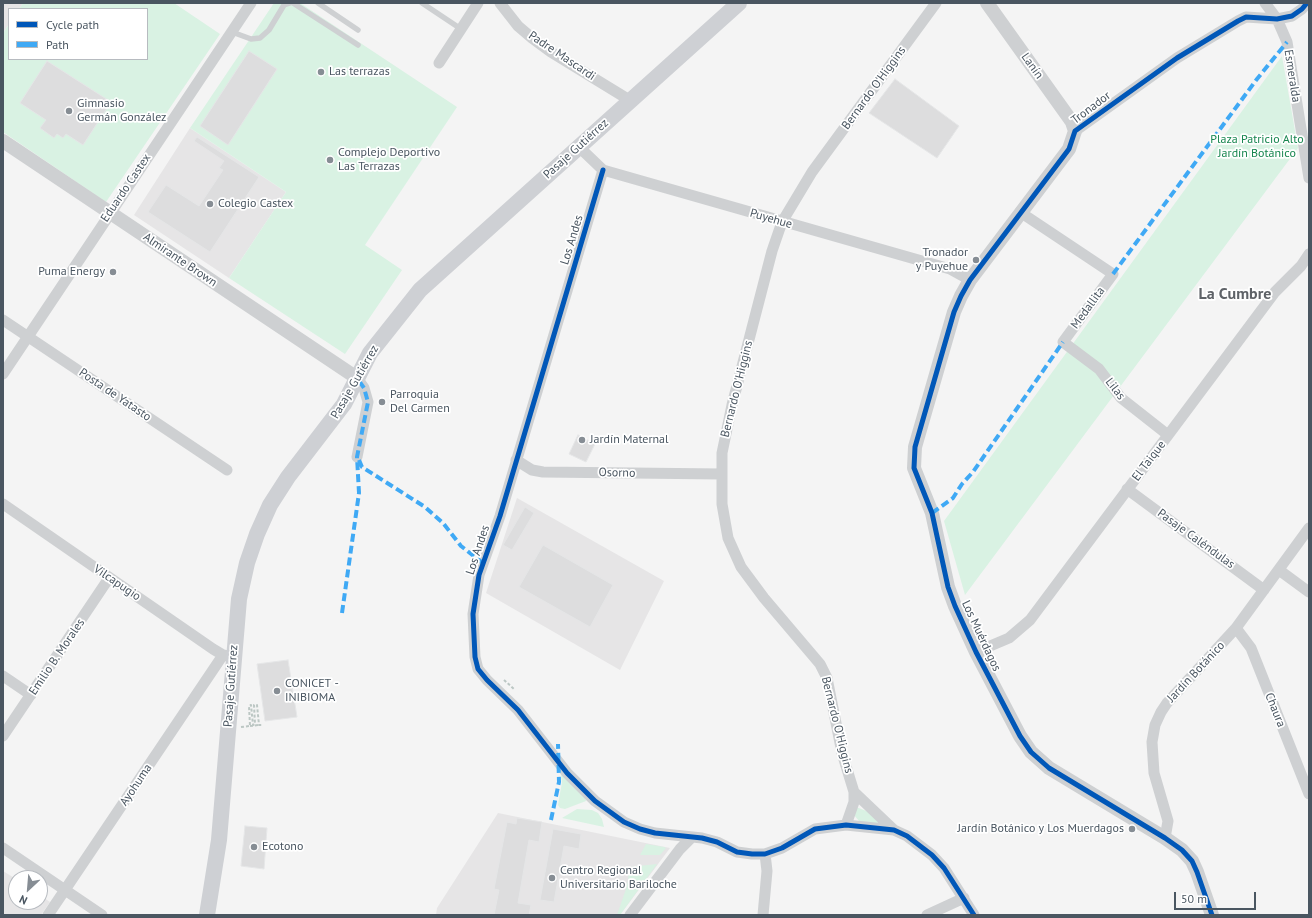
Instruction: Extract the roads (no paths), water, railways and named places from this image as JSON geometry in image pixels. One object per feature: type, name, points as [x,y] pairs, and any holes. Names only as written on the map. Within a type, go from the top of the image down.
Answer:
[{"type":"main road","name":"Pasaje Gutiérrez","points":[[207,915],[219,840],[228,727],[228,656],[246,563],[270,505],[288,477],[337,416],[374,347],[420,290],[739,3]]},
{"type":"street","name":"Eduardo Castex","points":[[3,374],[109,213],[251,3]]},
{"type":"street","points":[[439,64],[478,3]]},
{"type":"street","name":"Padre Mascardi","points":[[500,3],[518,26],[532,38],[551,52],[631,101]]},
{"type":"street","name":"Bernardo O'Higgins","points":[[846,825],[852,808],[854,792],[842,753],[827,678],[820,664],[764,598],[741,567],[728,538],[722,504],[722,453],[732,405],[772,251],[782,222],[812,172],[936,3]]},
{"type":"street","name":"Lanín","points":[[987,3],[1072,122],[1075,131]]},
{"type":"street","name":"Esmeralda","points":[[1265,3],[1277,19],[1287,42],[1309,178]]},
{"type":"street","points":[[1277,19],[1292,16],[1302,9],[1307,3]]},
{"type":"street","name":"Tronador","points":[[970,280],[1069,149],[1075,131],[1177,58],[1238,20],[1256,16],[1277,19]]},
{"type":"street","name":"Almirante Brown","points":[[3,141],[357,378]]},
{"type":"street","name":"Puyehue","points":[[579,147],[603,170],[950,269],[970,280]]},
{"type":"street","name":"Los Andes","points":[[603,170],[475,594],[473,640],[475,657],[478,669],[487,680],[518,710],[567,773],[595,801],[624,822],[640,830],[702,838],[717,842],[737,852],[765,854]]},
{"type":"street","name":"Medallita","points":[[1020,212],[1113,274],[1063,342]]},
{"type":"street","name":"El Taique","points":[[976,652],[1009,638],[1030,620],[1275,292],[1305,269],[1309,254]]},
{"type":"street","name":"Los Muérdagos","points":[[970,280],[954,312],[915,447],[914,457],[914,468],[932,513],[948,587],[955,606],[976,652],[1020,736],[1038,759],[1182,850],[1192,861],[1212,915]]},
{"type":"street","name":"Posta de Yatasto","points":[[3,320],[226,470]]},
{"type":"street","name":"Lilas","points":[[1063,342],[1099,369],[1107,377],[1121,398],[1168,435]]},
{"type":"street","points":[[357,378],[364,388],[368,402],[357,457]]},
{"type":"street","name":"Osorno","points":[[516,460],[532,470],[543,472],[721,474]]},
{"type":"street","name":"Pasaje Caléndulas","points":[[1127,489],[1264,590]]},
{"type":"street","name":"Vilcapugio","points":[[3,504],[109,578],[228,656]]},
{"type":"street","name":"Jardín Botánico","points":[[1165,838],[1168,821],[1154,773],[1152,757],[1152,742],[1155,726],[1167,703],[1236,628],[1309,528]]},
{"type":"street","points":[[1279,570],[1309,592]]},
{"type":"street","name":"Emilio B. Morales","points":[[3,736],[109,578]]},
{"type":"street","name":"Chaura","points":[[1236,628],[1251,648],[1309,794]]},
{"type":"street","name":"Ayohuma","points":[[48,915],[228,656]]},
{"type":"street","points":[[3,676],[31,695]]},
{"type":"street","name":"Bernardo O'Higgins","points":[[854,792],[894,830]]},
{"type":"street","points":[[763,915],[767,871],[765,854],[782,848],[815,829],[846,825],[894,830],[907,836],[932,855],[944,868],[974,915]]},
{"type":"street","points":[[630,915],[680,849],[692,837]]},
{"type":"street","points":[[3,848],[102,915]]},
{"type":"street","points":[[927,915],[964,898]]},
{"type":"lane","points":[[232,32],[251,39],[260,38],[269,30],[284,6],[292,3],[358,45]]},
{"type":"lane","points":[[318,3],[358,30]]},
{"type":"lane","points":[[422,3],[461,29]]},
{"type":"place","name":"Las terrazas","points":[[321,72]]},
{"type":"place","name":"Gimnasio Germán González","points":[[69,111]]},
{"type":"place","name":"Complejo Deportivo Las Terrazas","points":[[330,160]]},
{"type":"place","name":"Colegio Castex","points":[[210,204]]},
{"type":"place","name":"Tronador y Puyehue","points":[[976,260]]},
{"type":"place","name":"Puma Energy","points":[[113,272]]},
{"type":"place","name":"Parroquia Del Carmen","points":[[382,402]]},
{"type":"place","name":"Jardín Maternal","points":[[582,440]]},
{"type":"place","name":"CONICET - INIBIOMA","points":[[277,691]]},
{"type":"place","name":"Jardín Botánico y Los Muerdagos","points":[[1132,829]]},
{"type":"place","name":"Ecotono","points":[[254,847]]},
{"type":"place","name":"Centro Regional Universitario Bariloche","points":[[552,878]]},
{"type":"district","name":"La Cumbre","points":[[1235,294]]},
{"type":"park label","name":"Plaza Patricio Alto Jardín Botánico","points":[[1257,147]]}]
